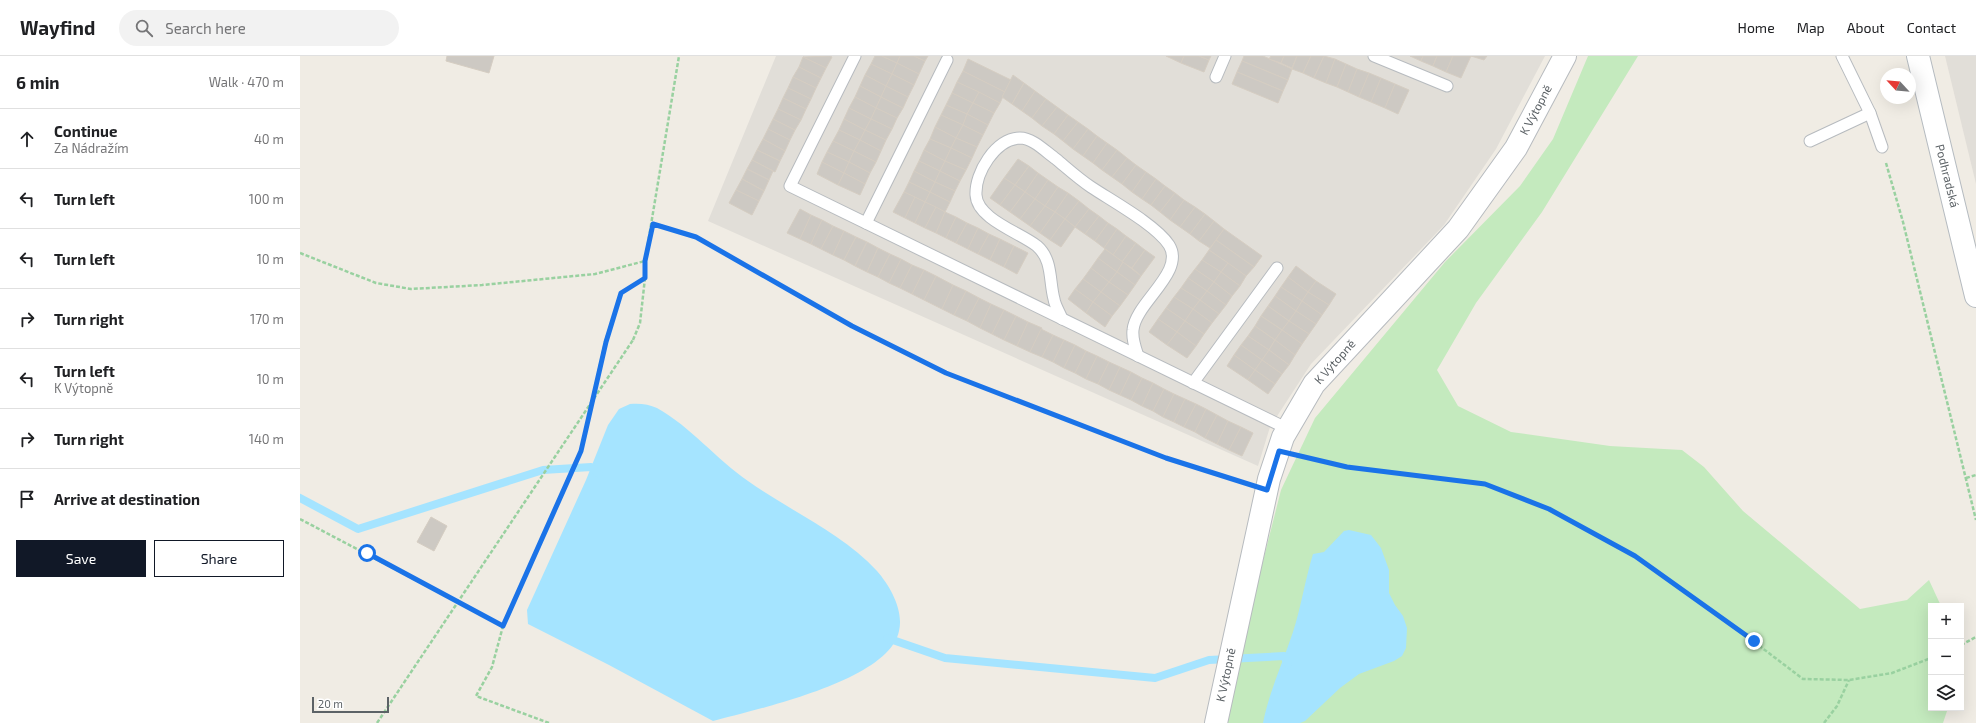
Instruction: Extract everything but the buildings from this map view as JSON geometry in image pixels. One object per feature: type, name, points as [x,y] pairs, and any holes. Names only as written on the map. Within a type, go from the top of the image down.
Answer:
[{"type":"street","name":"K Výtopně","points":[[1216,723],[1267,490],[1279,451],[1288,429],[1314,384],[1458,229],[1516,148],[1564,56]]},
{"type":"street","name":"Podhradská","points":[[1918,56],[1976,296]]},
{"type":"lane","points":[[855,56],[790,186],[1288,429]]},
{"type":"lane","points":[[1216,77],[1224,56]]},
{"type":"lane","points":[[1374,56],[1447,86]]},
{"type":"lane","points":[[1842,56],[1870,112],[1882,147]]},
{"type":"lane","points":[[866,223],[947,60]]},
{"type":"lane","points":[[1810,141],[1870,112]]},
{"type":"lane","points":[[1062,319],[1054,300],[1046,258],[1037,246],[984,213],[976,197],[978,179],[993,152],[1006,141],[1021,138],[1036,143],[1089,186],[1153,230],[1169,246],[1173,259],[1169,272],[1137,315],[1133,328],[1133,342],[1138,356]]},
{"type":"lane","points":[[1193,383],[1277,268]]},
{"type":"path","points":[[377,723],[633,340],[640,323],[645,278],[645,261],[653,224],[679,56]]},
{"type":"path","points":[[1882,147],[1903,222],[1976,520]]},
{"type":"path","points":[[653,224],[696,237],[852,326],[946,373],[1166,458],[1267,490]]},
{"type":"path","points":[[300,253],[376,283],[410,290],[482,285],[595,274],[645,261]]},
{"type":"path","points":[[549,723],[476,696],[492,667],[503,626],[581,451],[606,342],[621,293],[645,278]]},
{"type":"path","points":[[1279,451],[1347,467],[1485,484],[1549,509],[1635,556],[1754,641],[1803,679],[1849,680],[1892,673],[1928,659]]},
{"type":"path","points":[[1966,478],[1976,475]]},
{"type":"path","points":[[300,519],[503,626]]},
{"type":"path","points":[[1964,644],[1976,638]]},
{"type":"path","points":[[1824,723],[1837,706],[1849,680]]},
{"type":"shaded area","points":[[776,56],[1545,56],[1496,149],[1444,225],[1311,364],[1270,427],[1258,466],[708,221]]},
{"type":"shaded area","points":[[1945,56],[1976,56],[1976,184]]},
{"type":"green space","points":[[1588,56],[1638,56],[1542,212],[1476,303],[1437,370],[1458,406],[1511,432],[1610,446],[1682,450],[1704,467],[1743,511],[1860,609],[1907,600],[1929,580],[1940,603],[1928,603],[1928,711],[1947,711],[1943,723],[1222,723],[1281,490],[1315,418],[1445,262],[1520,186],[1553,139]]},
{"type":"water","points":[[630,404],[640,404],[657,408],[681,424],[748,481],[832,534],[863,557],[887,584],[898,607],[900,615],[899,631],[890,649],[872,664],[847,678],[819,690],[759,709],[713,721],[609,665],[528,624],[527,610],[586,480],[608,425],[619,409]]},
{"type":"water","points":[[1349,530],[1371,535],[1381,548],[1389,570],[1389,593],[1403,616],[1407,628],[1406,648],[1402,656],[1394,661],[1359,674],[1340,688],[1305,721],[1300,723],[1263,723],[1272,688],[1296,623],[1313,554],[1324,552],[1344,531]]},
{"type":"waterway","points":[[300,498],[358,529],[543,470],[591,467],[599,474]]},
{"type":"waterway","points":[[887,638],[945,658],[1155,678],[1209,660],[1284,656],[1288,664]]},
{"type":"route","points":[[367,553],[503,626],[581,451],[606,342],[621,293],[645,278],[645,261],[653,224],[696,237],[852,326],[946,373],[1166,458],[1267,490],[1269,479],[1279,451],[1347,467],[1485,484],[1549,509],[1635,556],[1754,641]]}]
